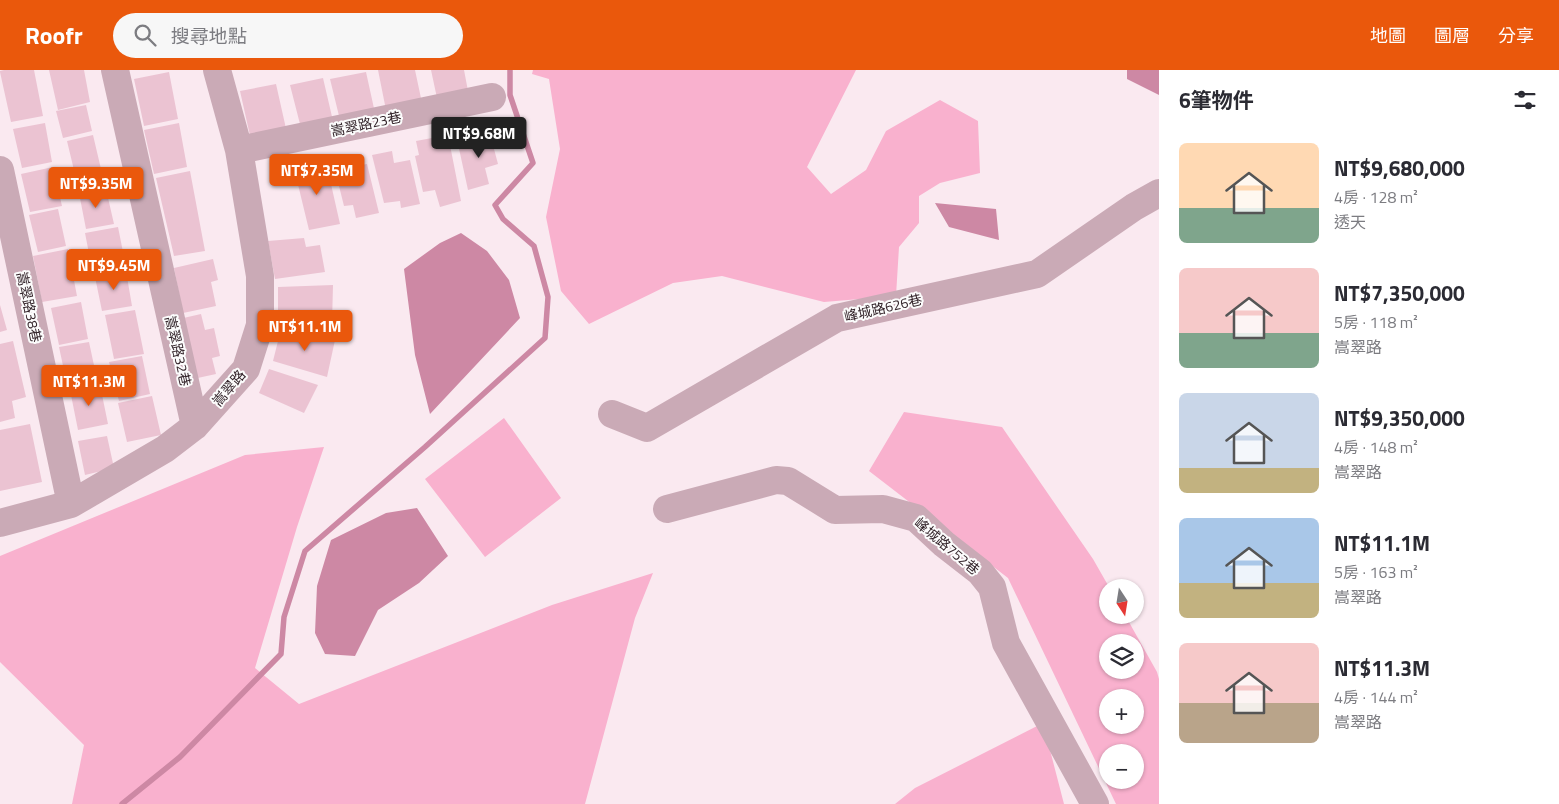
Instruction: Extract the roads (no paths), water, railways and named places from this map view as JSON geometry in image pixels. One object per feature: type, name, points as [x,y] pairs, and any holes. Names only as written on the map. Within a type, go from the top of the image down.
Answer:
[{"type":"street","name":"嵩翠路32巷","points":[[116,70],[195,426]]},
{"type":"street","name":"嵩翠路","points":[[0,524],[70,504],[165,449],[195,426],[246,369],[260,325],[260,276],[239,150],[217,70]]},
{"type":"street","name":"嵩翠路23巷","points":[[239,150],[492,98]]},
{"type":"street","name":"嵩翠路38巷","points":[[0,170],[70,504]]},
{"type":"street","name":"峰城路626巷","points":[[612,414],[647,428],[837,318],[1037,274],[1134,207],[1159,193]]},
{"type":"street","name":"峰城路752巷","points":[[667,509],[776,480],[788,481],[835,510],[884,509],[916,518],[944,544],[980,572],[992,587],[1006,643],[1095,804]]},
{"type":"waterway","points":[[122,804],[180,757],[281,654],[284,617],[305,551],[425,447],[545,338],[548,297],[534,246],[503,219],[495,205],[533,163],[510,95],[510,70]]}]
